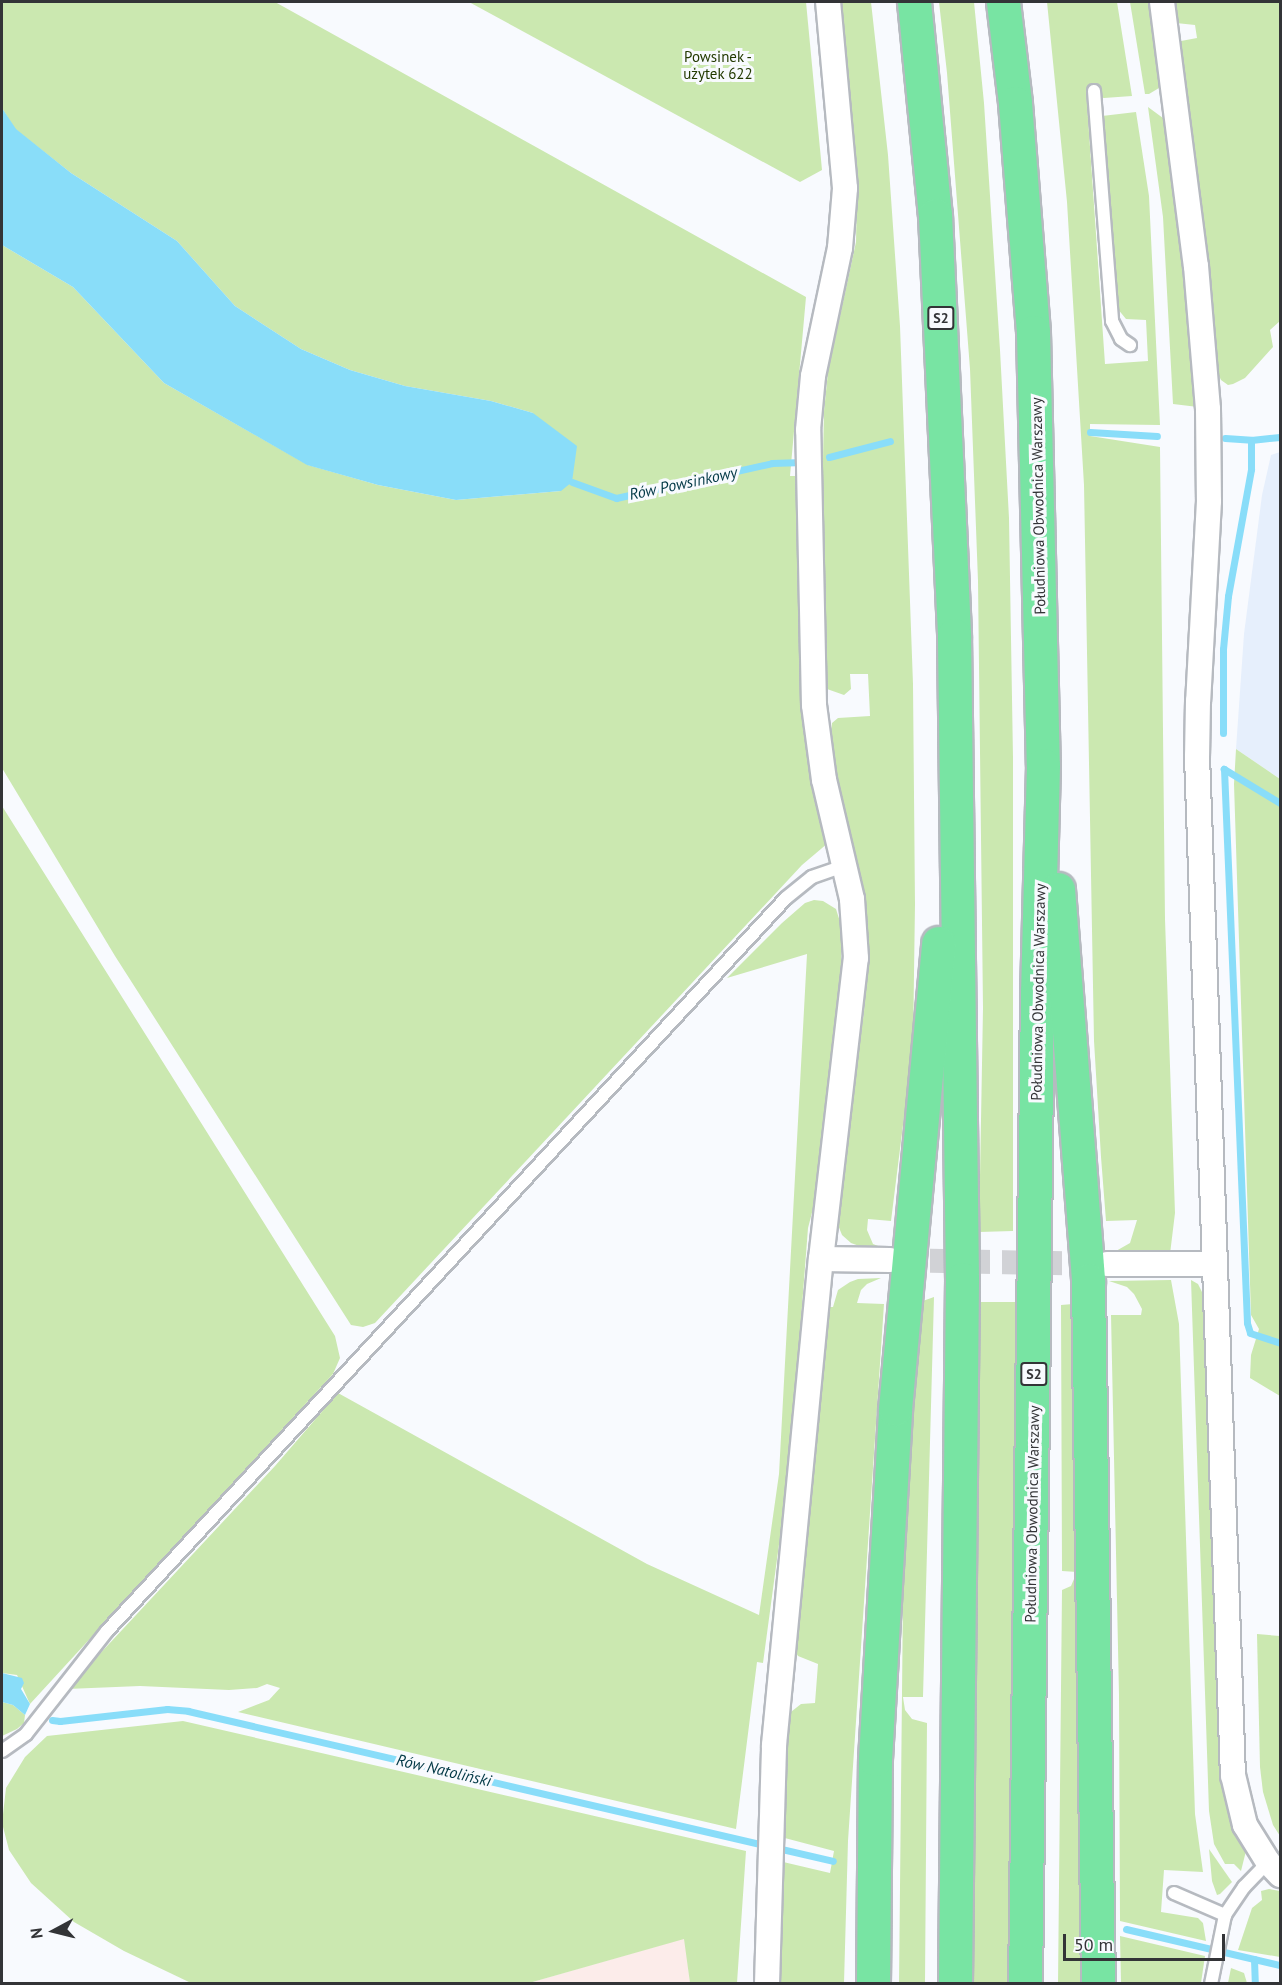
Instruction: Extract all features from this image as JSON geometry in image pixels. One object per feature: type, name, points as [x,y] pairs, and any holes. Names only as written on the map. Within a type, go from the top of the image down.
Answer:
[{"type":"highway","name":"S2","points":[[914,2],[934,215],[943,358],[954,624],[962,1279],[955,1983]]},
{"type":"highway","name":"Południowa Obwodnica Warszawy","points":[[1004,2],[1015,103],[1033,332],[1043,765],[1037,993],[1025,1983]]},
{"type":"highway","points":[[1043,765],[1060,906],[1088,1270],[1098,1983]]},
{"type":"highway","points":[[873,1983],[875,1759],[895,1409],[938,944],[956,792]]},
{"type":"street","points":[[767,1983],[774,1745],[821,1259],[856,958],[852,899],[824,780],[814,717],[810,582],[809,419],[813,376],[840,248],[845,188],[828,2]]},
{"type":"street","points":[[1162,2],[1199,290],[1208,409],[1209,501],[1197,756],[1233,1775],[1245,1825],[1274,1869]]},
{"type":"street","points":[[821,1259],[890,1260]]},
{"type":"street","points":[[1107,1264],[1215,1264]]},
{"type":"lane","points":[[1094,91],[1112,321],[1121,339],[1130,345]]},
{"type":"lane","points":[[2,1751],[26,1734],[107,1630],[786,898],[812,877],[844,866]]},
{"type":"lane","points":[[1212,1977],[1225,1915],[1244,1887],[1274,1869]]},
{"type":"lane","points":[[1174,1893],[1225,1915]]},
{"type":"shaded area","points":[[1280,452],[1280,779],[1236,749],[1244,634],[1262,495],[1271,455]]},
{"type":"shaded area","points":[[685,1938],[690,1983],[529,1983]]},
{"type":"green space","points":[[2,2],[275,2],[806,297],[790,476],[801,476],[828,843],[802,865],[375,1323],[363,1327],[351,1325],[115,956],[2,768],[2,245],[73,287],[164,383],[308,465],[378,485],[456,500],[561,491],[533,413],[491,401],[405,386],[350,370],[301,349],[235,306],[177,241],[71,173],[15,129],[2,108]]},
{"type":"green space","name":"Powsinek - użytek 622","points":[[469,2],[806,2],[822,170],[800,182]]},
{"type":"green space","points":[[839,2],[871,2],[888,155],[900,326],[913,684],[915,904],[913,1045],[891,1221],[868,1219],[867,1230],[873,1244],[891,1251],[870,1250],[851,1243],[842,1235],[838,1225],[838,1200],[864,1012],[866,974],[865,932],[855,858],[831,746],[831,731],[832,723],[838,718],[870,716],[868,674],[850,674],[851,689],[844,695],[827,689],[825,680],[821,557],[824,411],[828,372],[856,242],[857,190]]},
{"type":"green space","points":[[939,2],[974,2],[984,103],[1000,350],[1009,518],[1013,758],[1013,1231],[979,1232],[983,1008],[978,581],[970,369],[947,73]]},
{"type":"green space","points":[[1047,2],[1117,2],[1132,96],[1104,98],[1099,97],[1097,87],[1086,89],[1105,364],[1148,361],[1146,320],[1126,319],[1117,308],[1102,116],[1136,112],[1149,196],[1160,425],[1090,424],[1090,436],[1160,447],[1165,919],[1175,1213],[1170,1254],[1107,1254],[1107,1250],[1116,1251],[1130,1243],[1137,1220],[1106,1221],[1101,1157],[1094,1041],[1084,485],[1067,202]]},
{"type":"green space","points":[[1130,2],[1151,2],[1161,78],[1159,88],[1149,94],[1145,94]]},
{"type":"green space","points":[[1171,2],[1280,2],[1280,321],[1270,330],[1273,347],[1245,378],[1228,385],[1221,380],[1217,372],[1213,314],[1178,45],[1181,41],[1197,38],[1195,25],[1176,23]]},
{"type":"green space","points":[[1148,107],[1167,121],[1192,309],[1198,407],[1173,404],[1163,217]]},
{"type":"green space","points":[[1236,749],[1280,779],[1280,1396],[1250,1378],[1251,1355],[1259,1329],[1251,1315],[1234,784]]},
{"type":"green space","points":[[2,806],[335,1336],[340,1358],[333,1374],[30,1704],[17,1675],[2,1673]]},
{"type":"green space","points":[[814,900],[823,901],[836,909],[842,928],[840,998],[815,1201],[808,1228],[790,1463],[763,1663],[757,1662],[736,1829],[238,1712],[269,1700],[280,1688],[267,1684],[257,1688],[229,1690],[140,1686],[67,1689],[275,1466],[338,1393],[647,1564],[759,1615],[779,1474],[807,954],[727,978],[782,923],[805,903]]},
{"type":"green space","points":[[881,1278],[867,1284],[861,1290],[857,1303],[884,1304],[848,1841],[844,1983],[778,1984],[779,1861],[830,1873],[834,1851],[781,1837],[787,1715],[801,1704],[815,1703],[818,1664],[798,1656],[791,1645],[827,1307],[833,1307],[838,1290],[850,1282],[858,1279]]},
{"type":"green space","points":[[1171,1280],[1179,1324],[1195,1814],[1203,1872],[1164,1870],[1161,1912],[1198,1918],[1203,1923],[1206,1941],[1120,1921],[1119,1695],[1111,1315],[1141,1315],[1142,1309],[1134,1294],[1127,1287],[1109,1281]]},
{"type":"green space","points":[[1191,1280],[1198,1284],[1207,1302],[1222,1772],[1228,1809],[1246,1851],[1241,1871],[1234,1864],[1225,1864],[1214,1844],[1209,1811]]},
{"type":"green space","points":[[934,1297],[923,1697],[903,1697],[905,1710],[912,1719],[927,1723],[925,1983],[899,1984],[903,1596],[911,1394],[920,1302]]},
{"type":"green space","points":[[980,1302],[1016,1302],[1008,1984],[972,1983]]},
{"type":"green space","points":[[1073,1304],[1084,1983],[1058,1984],[1062,1590],[1071,1586],[1077,1572],[1062,1571],[1061,1305]]},
{"type":"green space","points":[[1257,1634],[1280,1636],[1280,1836],[1273,1825],[1263,1792],[1260,1767]]},
{"type":"green space","points":[[2,1702],[13,1705],[25,1715],[24,1723],[2,1736]]},
{"type":"green space","points":[[183,1721],[746,1851],[737,1983],[690,1983],[684,1939],[529,1983],[191,1983],[124,1951],[74,1922],[31,1883],[9,1850],[2,1823],[6,1788],[25,1757],[47,1736]]},
{"type":"green space","points":[[1209,1849],[1232,1882],[1217,1895],[1212,1881]]},
{"type":"green space","points":[[1269,1889],[1280,1891],[1280,1957],[1238,1950],[1252,1908],[1262,1900],[1261,1891]]},
{"type":"green space","points":[[1120,1936],[1205,1956],[1201,1983],[1121,1983]]},
{"type":"green space","points":[[1231,1968],[1244,1973],[1247,1983],[1228,1983]]},
{"type":"water","points":[[2,108],[16,129],[71,173],[177,241],[235,306],[301,349],[350,370],[405,386],[491,401],[533,413],[577,446],[572,482],[561,491],[456,500],[378,485],[307,465],[164,383],[73,287],[2,245]]},
{"type":"water","points":[[2,1673],[22,1678],[24,1683],[21,1689],[30,1704],[25,1715],[13,1705],[2,1702]]},
{"type":"waterway","name":"Rów Powsinkowy","points":[[1090,432],[1157,436]]},
{"type":"waterway","name":"Rów Powsinkowy","points":[[1225,438],[1251,440],[1280,437]]},
{"type":"waterway","points":[[1223,733],[1223,649],[1228,596],[1251,469],[1251,440]]},
{"type":"waterway","name":"Rów Powsinkowy","points":[[829,457],[890,441]]},
{"type":"waterway","name":"Rów Powsinkowy","points":[[572,482],[616,498],[772,463],[795,462]]},
{"type":"waterway","points":[[1280,803],[1224,769],[1247,1323],[1250,1333],[1280,1343]]},
{"type":"waterway","name":"Rów Natoliński","points":[[52,1720],[167,1709],[188,1711],[833,1861]]},
{"type":"waterway","name":"Rów Natoliński","points":[[1126,1929],[1280,1965]]},
{"type":"waterway","points":[[1254,1959],[1255,1984]]},
{"type":"tunnel","points":[[894,1260],[1102,1264]]}]
